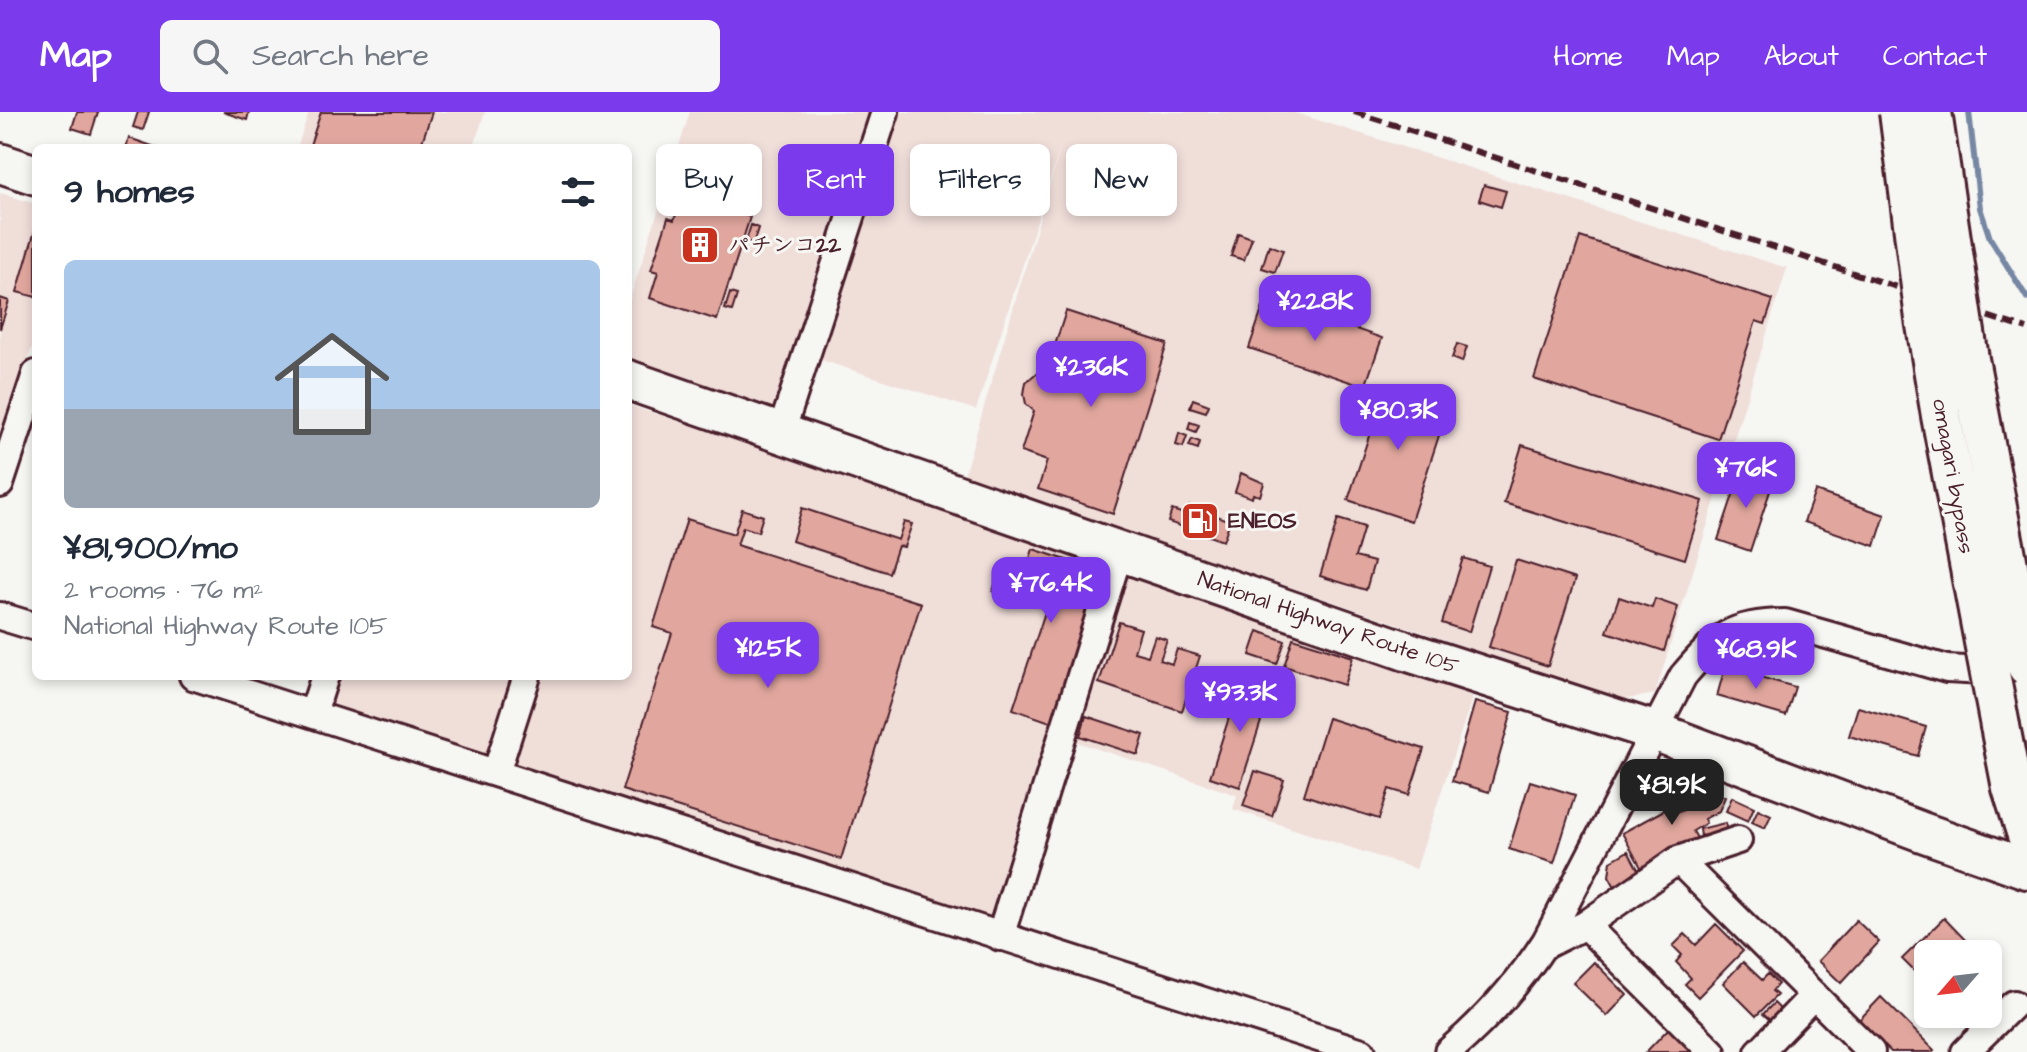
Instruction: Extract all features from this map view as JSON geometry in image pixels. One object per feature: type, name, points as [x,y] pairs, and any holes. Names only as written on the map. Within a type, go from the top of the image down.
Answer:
[{"type":"highway","name":"omagari bypass","points":[[1899,112],[1939,402],[2012,788],[2027,835]]},
{"type":"highway","name":"omagari bypass","points":[[1932,112],[1969,359],[2027,666]]},
{"type":"highway","points":[[0,163],[32,174]]},
{"type":"highway","name":"National Highway Route 105","points":[[632,381],[1409,652],[1654,731],[2027,869]]},
{"type":"street","points":[[781,433],[885,112]]},
{"type":"street","points":[[0,484],[32,386]]},
{"type":"street","points":[[1000,937],[1120,550]]},
{"type":"street","points":[[0,616],[32,626]]},
{"type":"street","points":[[1448,1052],[1477,1027],[1524,976],[1543,946],[1683,676],[1709,646],[1734,630],[1759,624],[1785,623],[1947,669],[2027,673]]},
{"type":"street","points":[[206,680],[1362,1052]]},
{"type":"street","points":[[313,713],[324,680]]},
{"type":"street","points":[[496,773],[526,680]]},
{"type":"street","points":[[1543,946],[1585,925],[1678,860],[1738,840]]},
{"type":"street","points":[[1678,860],[1871,1052]]},
{"type":"street","points":[[1585,925],[1712,1052]]},
{"type":"street","points":[[1759,1052],[1814,995]]},
{"type":"street","points":[[1965,1052],[2014,1004]]},
{"type":"shaded area","points":[[309,112],[485,112],[474,144],[298,144]]},
{"type":"shaded area","points":[[690,112],[1292,112],[1787,268],[1655,694],[1620,700],[964,475],[1041,216],[1050,216],[1050,184],[1063,140],[1050,180],[1050,144],[910,144],[910,216],[1039,216],[976,410],[815,358],[796,418],[632,364],[632,293],[657,216],[762,216],[762,144],[680,144]]},
{"type":"shaded area","points":[[0,193],[32,203],[32,347],[0,448]]},
{"type":"shaded area","points":[[632,406],[1112,562],[997,922],[326,705],[334,680],[632,680]]},
{"type":"shaded area","points":[[1127,568],[1477,683],[1416,869],[1233,809],[1237,795],[1071,740]]},
{"type":"building","points":[[77,112],[98,112],[91,134],[72,128]]},
{"type":"building","points":[[138,112],[149,112],[143,130],[133,127]]},
{"type":"building","points":[[223,112],[249,112],[247,120]]},
{"type":"building","points":[[321,112],[432,112],[421,144],[310,144]]},
{"type":"building","points":[[129,138],[146,144],[127,144]]},
{"type":"building","points":[[1484,185],[1506,191],[1501,207],[1479,200]]},
{"type":"building","name":"パチンコ22","points":[[675,216],[750,217],[717,320],[650,298],[658,272],[651,270],[668,218],[674,220]]},
{"type":"building","points":[[751,225],[758,228],[753,244],[746,241]]},
{"type":"building","points":[[1238,233],[1252,238],[1244,260],[1231,256]]},
{"type":"building","points":[[1580,237],[1773,300],[1765,324],[1756,321],[1718,439],[1534,379]]},
{"type":"building","points":[[32,241],[32,296],[17,292]]},
{"type":"building","points":[[1269,245],[1283,250],[1275,272],[1262,268]]},
{"type":"building","points":[[730,293],[737,295],[732,311],[725,309]]},
{"type":"building","points":[[0,298],[9,301],[0,329]]},
{"type":"building","points":[[1266,298],[1382,338],[1365,387],[1249,348]]},
{"type":"building","points":[[1066,311],[1167,344],[1113,514],[1038,489],[1047,461],[1021,452],[1034,411],[1026,404],[1026,382],[1047,370]]},
{"type":"building","points":[[1457,344],[1467,347],[1462,362],[1452,358]]},
{"type":"building","points":[[1386,384],[1449,405],[1411,521],[1348,500]]},
{"type":"building","points":[[1193,399],[1209,405],[1206,412],[1190,407]]},
{"type":"building","points":[[1190,422],[1199,425],[1196,432],[1188,429]]},
{"type":"building","points":[[1179,433],[1187,436],[1183,447],[1176,445]]},
{"type":"building","points":[[1192,439],[1200,442],[1198,449],[1189,446]]},
{"type":"building","points":[[1522,445],[1703,501],[1685,559],[1504,503]]},
{"type":"building","points":[[1742,468],[1774,479],[1750,551],[1718,540]]},
{"type":"building","points":[[1241,473],[1264,483],[1260,496],[1253,494],[1252,498],[1235,492]]},
{"type":"building","points":[[1815,491],[1885,515],[1875,546],[1804,522]]},
{"type":"building","points":[[1190,506],[1230,521],[1223,541],[1168,522],[1172,510],[1187,515]]},
{"type":"building","points":[[802,508],[898,540],[904,522],[912,524],[904,547],[898,546],[889,573],[792,541]]},
{"type":"building","points":[[742,509],[763,516],[758,532],[743,527],[737,545],[921,603],[841,859],[622,790],[672,633],[653,627],[687,519],[734,534]]},
{"type":"building","points":[[1338,519],[1364,527],[1355,557],[1374,562],[1366,590],[1320,576]]},
{"type":"building","points":[[1033,549],[1103,572],[1053,723],[1013,709],[1046,609],[993,591],[1000,568],[1024,576]]},
{"type":"building","points":[[1463,558],[1489,566],[1469,632],[1442,623]]},
{"type":"building","points":[[1516,560],[1575,579],[1548,666],[1489,647]]},
{"type":"building","points":[[1619,597],[1652,608],[1655,599],[1678,607],[1664,651],[1607,632]]},
{"type":"building","points":[[1119,622],[1141,629],[1134,652],[1148,656],[1155,636],[1167,640],[1160,660],[1172,664],[1177,649],[1200,656],[1182,711],[1099,683]]},
{"type":"building","points":[[1258,631],[1285,641],[1277,664],[1250,655]]},
{"type":"building","points":[[1293,638],[1353,657],[1344,685],[1284,666]]},
{"type":"building","points":[[1725,667],[1795,687],[1786,716],[1717,696]]},
{"type":"building","points":[[1241,680],[1271,690],[1240,787],[1210,777]]},
{"type":"building","points":[[1475,702],[1512,712],[1489,792],[1452,781]]},
{"type":"building","points":[[1858,707],[1926,727],[1918,756],[1849,736]]},
{"type":"building","points":[[1086,716],[1144,735],[1138,755],[1080,736]]},
{"type":"building","points":[[1328,718],[1424,749],[1409,795],[1389,789],[1379,819],[1304,795]]},
{"type":"building","points":[[1255,771],[1284,780],[1272,816],[1243,806]]},
{"type":"building","points":[[1685,777],[1725,797],[1719,811],[1704,819],[1706,823],[1693,831],[1698,840],[1643,871],[1622,833],[1675,804],[1679,812],[1701,801],[1679,790]]},
{"type":"building","points":[[1530,781],[1575,795],[1554,863],[1509,849]]},
{"type":"building","points":[[1732,797],[1754,807],[1748,821],[1726,811]]},
{"type":"building","points":[[1758,809],[1771,815],[1765,828],[1752,822]]},
{"type":"building","points":[[1725,823],[1727,831],[1701,837],[1700,829]]},
{"type":"building","points":[[1628,851],[1640,873],[1615,887],[1609,876],[1611,861]]},
{"type":"building","points":[[1944,918],[1965,940],[1921,940]]},
{"type":"building","points":[[1856,920],[1879,942],[1841,983],[1818,961]]},
{"type":"building","points":[[1716,924],[1743,951],[1698,997],[1685,984],[1691,978],[1676,962],[1682,955],[1673,946],[1685,934],[1696,945]]},
{"type":"building","points":[[1914,947],[1914,971],[1902,959]]},
{"type":"building","points":[[1594,962],[1627,995],[1607,1016],[1573,983]]},
{"type":"building","points":[[1743,962],[1762,980],[1768,974],[1778,984],[1772,991],[1777,995],[1756,1016],[1723,983]]},
{"type":"building","points":[[1881,997],[1934,1050],[1932,1052],[1891,1052],[1859,1020]]},
{"type":"building","points":[[1774,1003],[1785,1014],[1774,1024],[1763,1014]]},
{"type":"building","points":[[1670,1027],[1696,1052],[1646,1052]]},
{"type":"waterway","points":[[1969,112],[1980,208],[1990,238],[2027,298]]},
{"type":"railway","points":[[1354,112],[2027,329]]},
{"type":"place","name":"パチンコ22","points":[[700,245]]},
{"type":"place","name":"ENEOS","points":[[1200,521]]}]
